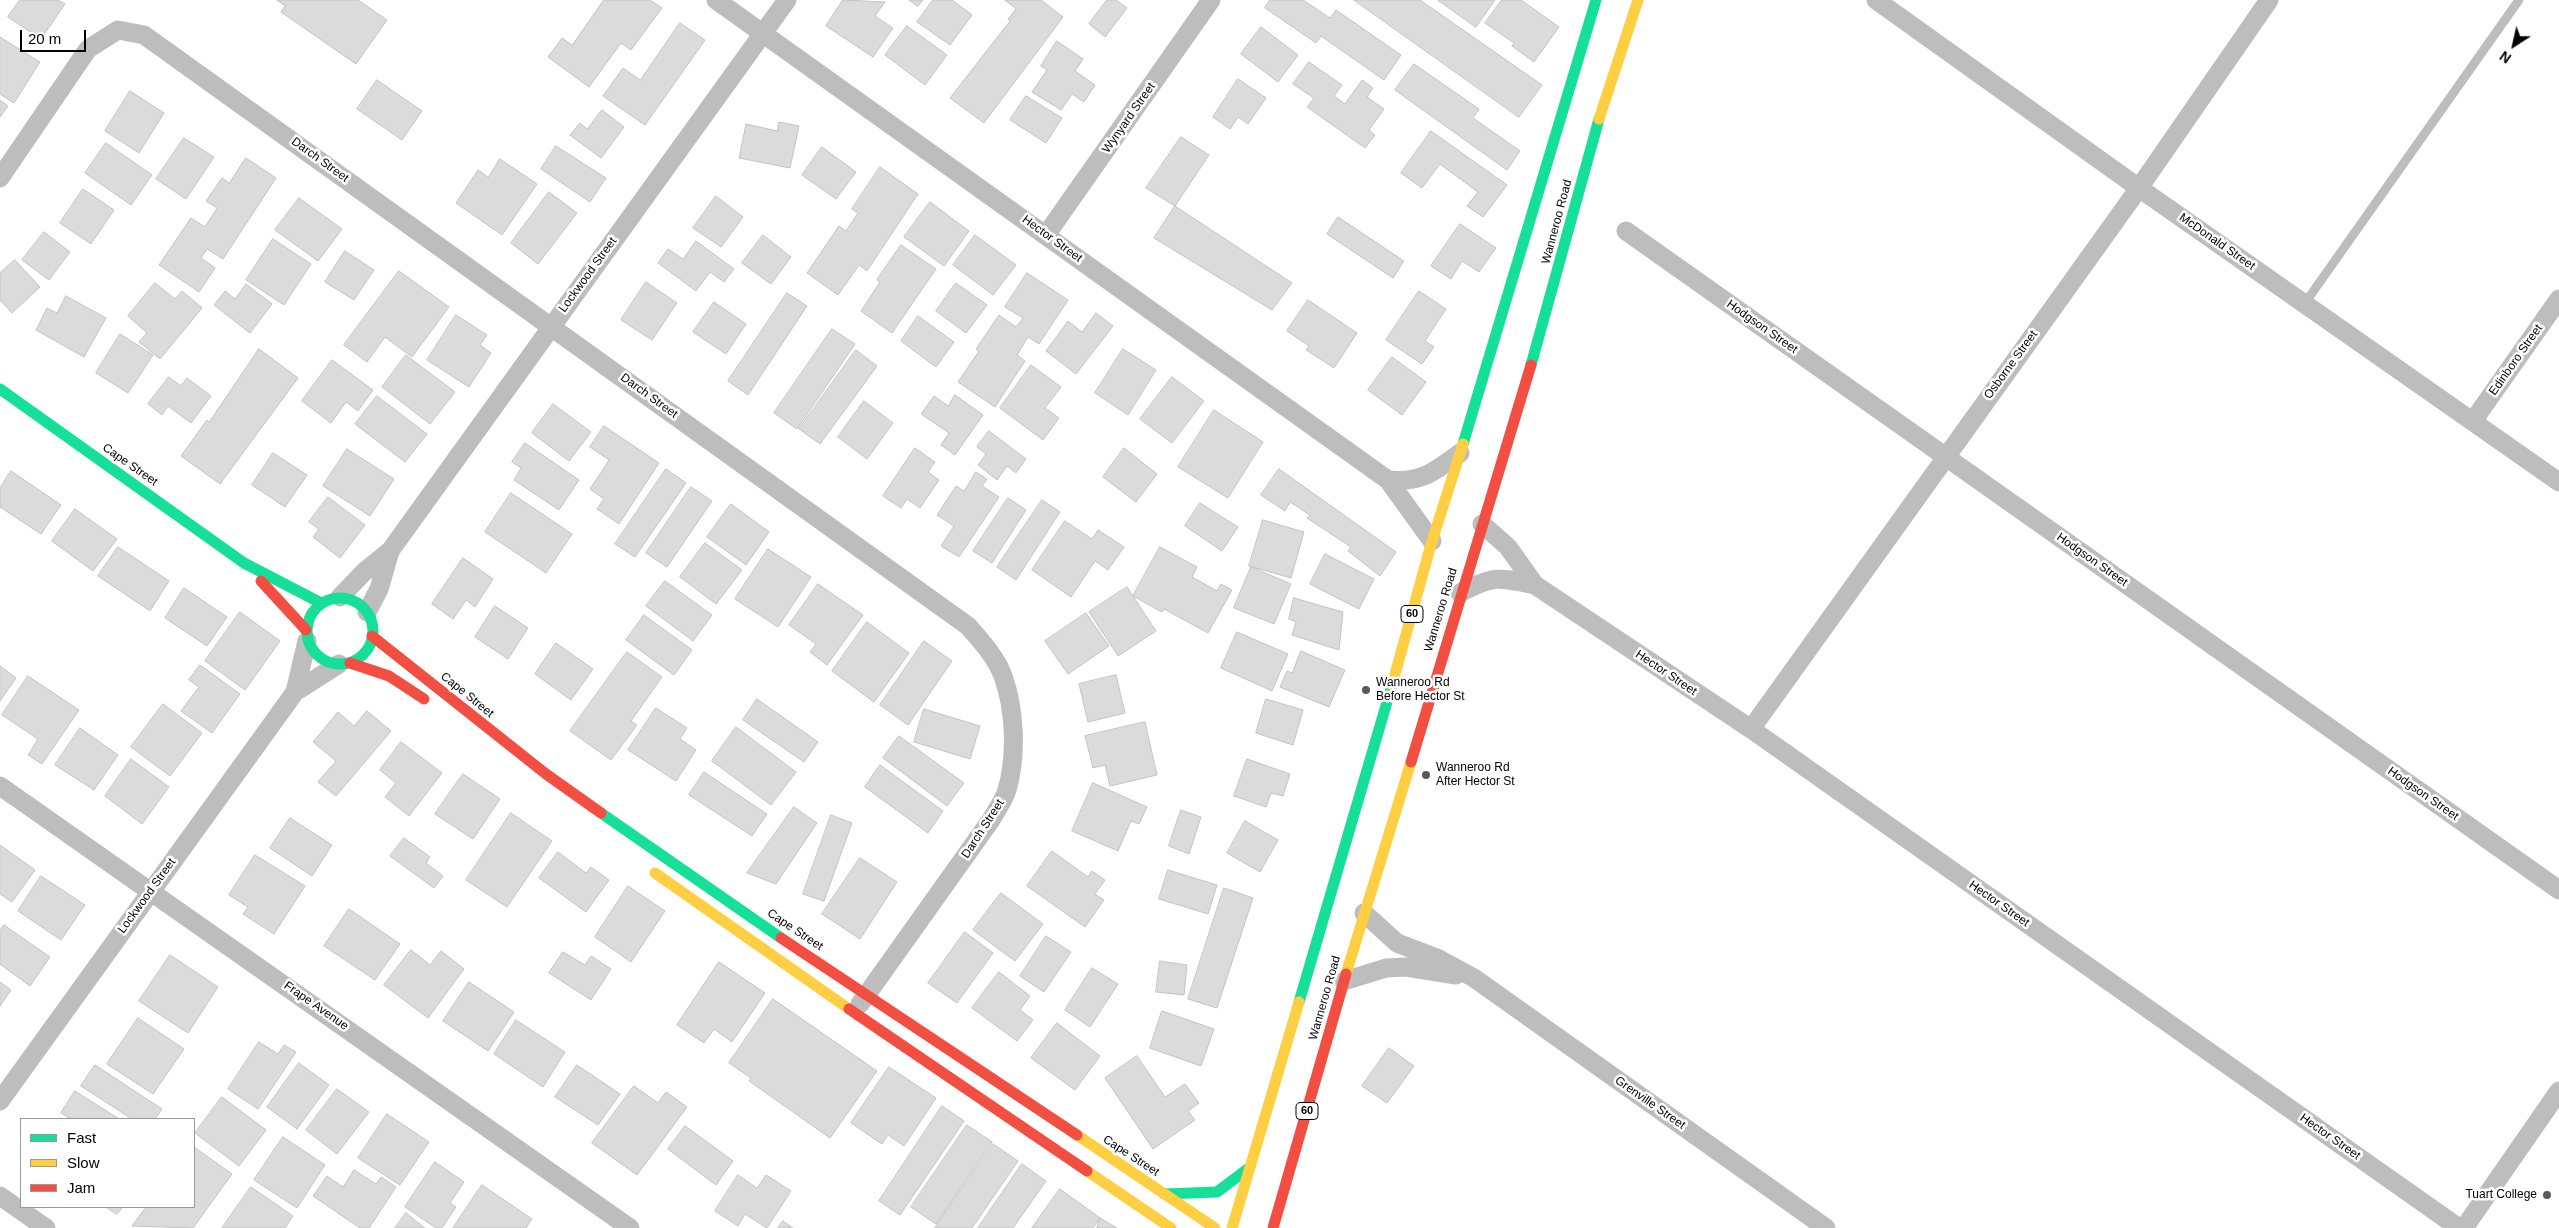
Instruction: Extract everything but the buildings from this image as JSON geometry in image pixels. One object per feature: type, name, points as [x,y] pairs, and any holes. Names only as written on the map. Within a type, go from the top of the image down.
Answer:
[{"type":"main road","name":"Wanneroo Road","points":[[1232,1228],[1399,662],[1432,541],[1596,0]]},
{"type":"main road","name":"Wanneroo Road","points":[[1273,1228],[1364,913],[1538,342],[1602,107],[1638,0]]},
{"type":"main road","name":"Cape Street","points":[[0,389],[244,563],[321,603]]},
{"type":"main road","name":"Cape Street","points":[[244,563],[307,635]]},
{"type":"main road","points":[[344,664],[367,651],[372,636],[372,621],[367,612],[351,599],[340,597],[321,603],[313,610],[307,635],[320,658],[344,664],[375,667],[401,681],[435,708]]},
{"type":"main road","name":"Cape Street","points":[[372,636],[546,774],[866,995],[1215,1228]]},
{"type":"main road","points":[[643,864],[854,1013],[1171,1228]]},
{"type":"main road","points":[[1164,1194],[1217,1192],[1249,1168]]},
{"type":"street","name":"Hector Street","points":[[716,0],[1388,480],[1432,541]]},
{"type":"street","name":"Lockwood Street","points":[[340,597],[364,572],[390,551],[787,0]]},
{"type":"street","name":"Wynyard Street","points":[[1046,235],[1211,0]]},
{"type":"street","name":"McDonald Street","points":[[1876,0],[2139,188],[2559,482]]},
{"type":"street","name":"Osborne Street","points":[[1751,729],[2139,188],[2269,0]]},
{"type":"street","name":"Darch Street","points":[[0,178],[88,49],[118,30],[144,35],[551,325],[968,626],[989,651],[1003,676],[1010,707],[1012,738],[1012,765],[1006,792],[991,820],[854,1013]]},
{"type":"street","name":"Hodgson Street","points":[[1626,231],[2559,890]]},
{"type":"street","name":"Edinboro Street","points":[[2473,421],[2559,299]]},
{"type":"street","points":[[1388,480],[1405,481],[1428,476],[1460,453]]},
{"type":"street","name":"Hector Street","points":[[1482,524],[1508,547],[1535,585]]},
{"type":"street","name":"Lockwood Street","points":[[367,612],[379,589],[390,551]]},
{"type":"street","name":"Hector Street","points":[[1460,593],[1479,583],[1500,577],[1535,585],[1751,729],[2459,1228]]},
{"type":"street","name":"Lockwood Street","points":[[0,1100],[295,692],[307,635]]},
{"type":"street","name":"Lockwood Street","points":[[295,692],[344,664]]},
{"type":"street","name":"Frape Avenue","points":[[0,786],[151,890],[630,1228]]},
{"type":"street","name":"Grenville Street","points":[[1364,913],[1397,943],[1439,959],[1474,978],[1826,1228]]},
{"type":"street","name":"Grenville Street","points":[[1344,981],[1386,968],[1406,967],[1474,978]]},
{"type":"street","points":[[2464,1228],[2559,1091]]},
{"type":"street","points":[[0,1196],[46,1228]]},
{"type":"lane","points":[[2305,303],[2519,0]]},
{"type":"traffic: fast","points":[[1463,444],[1596,0]]},
{"type":"traffic: fast","points":[[1531,365],[1599,119]]},
{"type":"traffic: fast","points":[[0,389],[244,563],[321,603]]},
{"type":"traffic: fast","points":[[333,598],[347,598],[359,603],[368,612],[373,624],[373,631],[371,644],[364,655],[347,664],[333,664],[321,659],[312,650],[307,638],[307,624],[312,612],[321,603],[333,598]]},
{"type":"traffic: fast","points":[[1299,1002],[1392,685]]},
{"type":"traffic: fast","points":[[601,813],[781,938]]},
{"type":"traffic: fast","points":[[1164,1194],[1217,1192],[1249,1168]]},
{"type":"traffic: slow","points":[[1599,119],[1638,0]]},
{"type":"traffic: slow","points":[[1392,685],[1432,541],[1463,444]]},
{"type":"traffic: slow","points":[[1346,974],[1411,762]]},
{"type":"traffic: slow","points":[[655,873],[849,1009]]},
{"type":"traffic: slow","points":[[1232,1228],[1299,1002]]},
{"type":"traffic: slow","points":[[1077,1135],[1215,1228]]},
{"type":"traffic: slow","points":[[1087,1171],[1171,1228]]},
{"type":"traffic: jam","points":[[1411,762],[1531,365]]},
{"type":"traffic: jam","points":[[261,581],[306,630]]},
{"type":"traffic: jam","points":[[372,636],[546,774],[601,813]]},
{"type":"traffic: jam","points":[[350,663],[389,676],[424,699]]},
{"type":"traffic: jam","points":[[781,938],[1077,1135]]},
{"type":"traffic: jam","points":[[1273,1228],[1346,974]]},
{"type":"traffic: jam","points":[[849,1009],[1087,1171]]},
{"type":"place","name":"Wanneroo Rd Before Hector St","points":[[1366,690]]},
{"type":"place","name":"Wanneroo Rd After Hector St","points":[[1426,775]]},
{"type":"place","name":"Tuart College","points":[[2547,1195]]}]
